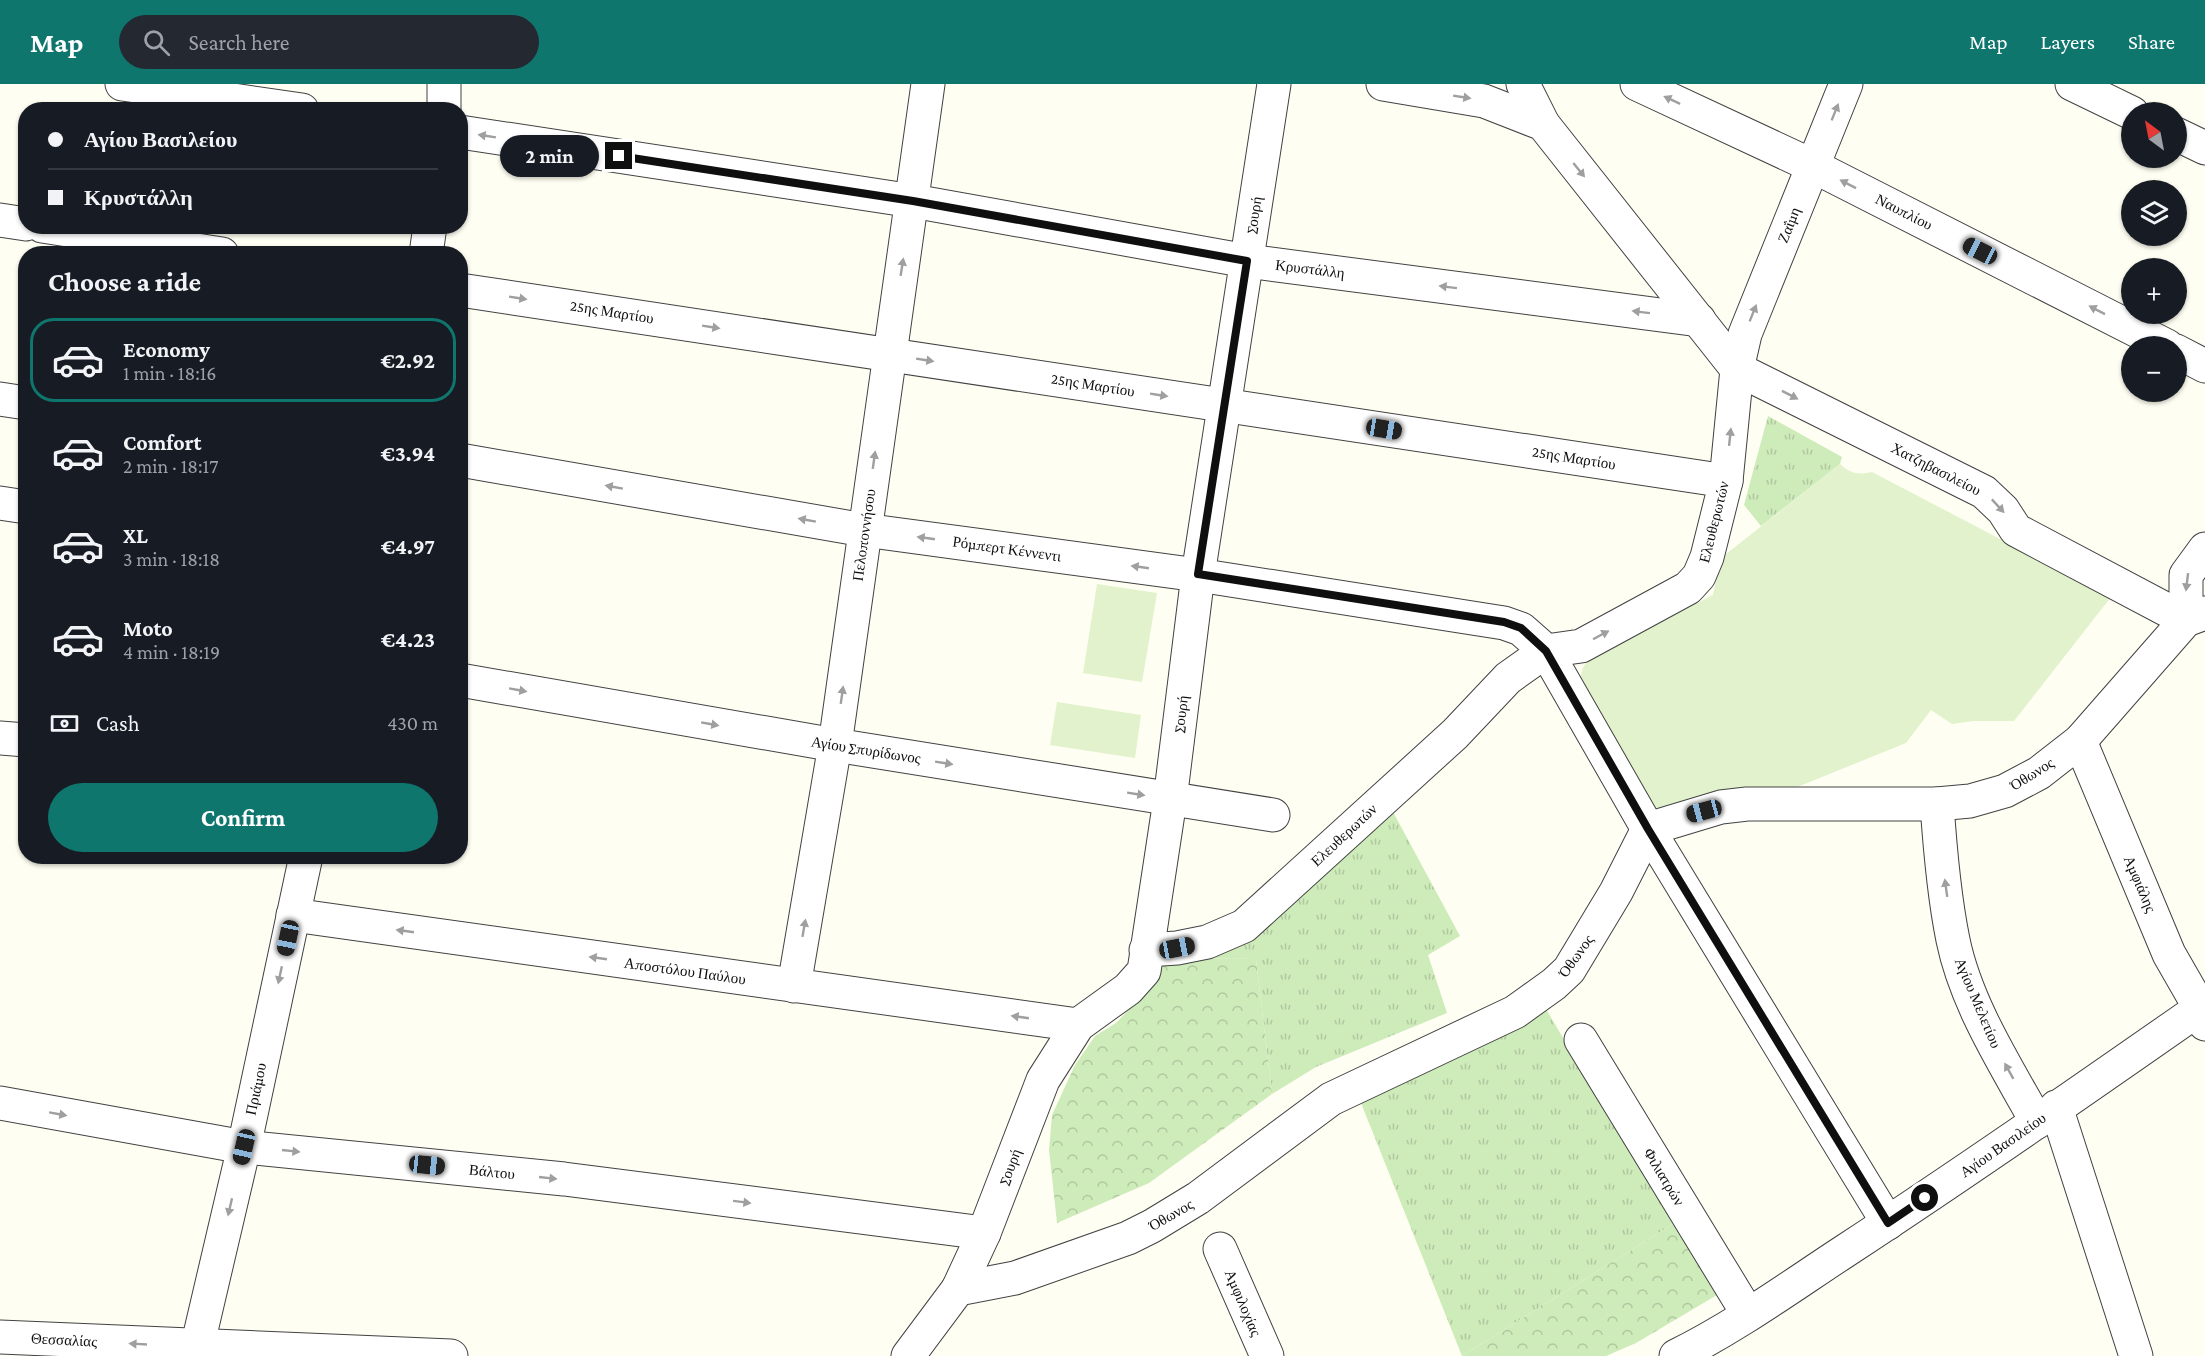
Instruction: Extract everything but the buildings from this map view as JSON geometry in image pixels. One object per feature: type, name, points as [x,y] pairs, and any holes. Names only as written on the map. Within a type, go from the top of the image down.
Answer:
[{"type":"street","points":[[122,84],[247,102]]},
{"type":"street","points":[[444,84],[444,102]]},
{"type":"street","name":"Πελοποννήσου","points":[[794,986],[835,745],[928,84]]},
{"type":"street","name":"Σουρή","points":[[958,1289],[984,1233],[1043,1080],[1078,1025],[1128,989],[1144,971],[1170,800],[1198,574],[1275,84]]},
{"type":"street","points":[[1383,84],[1484,101],[1543,124]]},
{"type":"street","points":[[1523,84],[1543,124],[1737,369]]},
{"type":"street","name":"Ναυπλίου","points":[[1637,84],[1813,166],[2148,336]]},
{"type":"street","name":"Ζαΐμη","points":[[1737,369],[1745,333],[1846,84]]},
{"type":"street","points":[[2072,84],[2121,108]]},
{"type":"street","name":"Κρυστάλλη","points":[[468,133],[913,201],[1247,261],[1699,320]]},
{"type":"street","points":[[2187,139],[2205,148]]},
{"type":"street","points":[[0,220],[18,223]]},
{"type":"street","points":[[93,234],[171,246]]},
{"type":"street","name":"25ης Μαρτίου","points":[[468,291],[1726,481]]},
{"type":"street","points":[[2187,357],[2205,366]]},
{"type":"street","name":"Ελευθερωτών","points":[[1146,950],[1177,948],[1207,942],[1244,926],[1455,734],[1508,678],[1546,651],[1581,646],[1688,588],[1699,576],[1707,557],[1726,481],[1737,369]]},
{"type":"street","name":"Χατζηβασιλείου","points":[[1737,369],[1984,492],[2003,510],[2016,530],[2195,616]]},
{"type":"street","points":[[0,399],[18,402]]},
{"type":"street","name":"Ρόμπερτ Κέννεντι","points":[[468,461],[864,530],[1198,574],[1504,622],[1521,628],[1546,651],[1648,829],[1888,1223]]},
{"type":"street","points":[[0,503],[18,506]]},
{"type":"street","points":[[2195,616],[2186,575],[2205,549]]},
{"type":"street","name":"Όθωνος","points":[[958,1289],[1015,1278],[1128,1238],[1198,1198],[1332,1099],[1515,1012],[1554,984],[1569,970],[1616,892],[1648,829],[1721,807],[1747,804],[1937,804],[1970,801],[2005,791],[2039,773],[2080,741],[2195,616]]},
{"type":"street","name":"Αγίου Σπυρίδωνος","points":[[468,681],[835,745],[1273,815]]},
{"type":"street","points":[[0,738],[18,739]]},
{"type":"street","name":"Αμφιάλης","points":[[2080,741],[2169,954],[2203,1012]]},
{"type":"street","name":"Αγίου Μελετίου","points":[[1937,804],[1953,942],[1965,978],[1981,1017],[2047,1115],[2136,1356]]},
{"type":"street","name":"Πριάμου","points":[[196,1351],[244,1147],[304,864]]},
{"type":"street","name":"Αποστόλου Παύλου","points":[[293,915],[1078,1025]]},
{"type":"street","name":"Αγίου Βασιλείου","points":[[1685,1354],[1888,1223],[2203,1012]]},
{"type":"street","name":"Φιλιατρών","points":[[1581,1040],[1748,1314]]},
{"type":"street","name":"Βάλτου","points":[[0,1103],[244,1147],[575,1181],[984,1233]]},
{"type":"street","name":"Αμφιλοχίας","points":[[1220,1250],[1267,1356]]},
{"type":"street","points":[[908,1356],[958,1289]]},
{"type":"street","name":"Θεσσαλίας","points":[[0,1337],[196,1351],[451,1356]]},
{"type":"green space","points":[[1768,416],[1842,457],[1840,464],[1761,526],[1744,505]]},
{"type":"green space","points":[[1840,464],[1855,473],[1872,472],[2111,597],[2014,721],[1974,721],[1952,724],[1931,710],[1906,743],[1780,794],[1667,810],[1654,807],[1581,683],[1584,666],[1597,654],[1713,595],[1721,558]]},
{"type":"green space","points":[[1097,584],[1157,593],[1142,682],[1083,673]]},
{"type":"green space","points":[[1057,702],[1141,715],[1135,758],[1050,745]]},
{"type":"green space","points":[[1392,810],[1460,936],[1428,955],[1447,1013],[1316,1067],[1272,1094],[1256,959],[1169,958]]},
{"type":"green space","points":[[1169,958],[1256,959],[1272,1094],[1149,1183],[1057,1223],[1049,1150],[1052,1115],[1075,1065],[1095,1036],[1116,1023],[1142,996]]},
{"type":"green space","points":[[1546,1009],[1673,1224],[1462,1356],[1361,1103],[1505,1034]]},
{"type":"green space","points":[[1673,1224],[1717,1295],[1636,1343],[1606,1356],[1462,1356]]},
{"type":"route","points":[[619,156],[913,201],[1247,261],[1198,574],[1504,622],[1521,628],[1546,651],[1648,829],[1888,1223],[1925,1198]]}]
